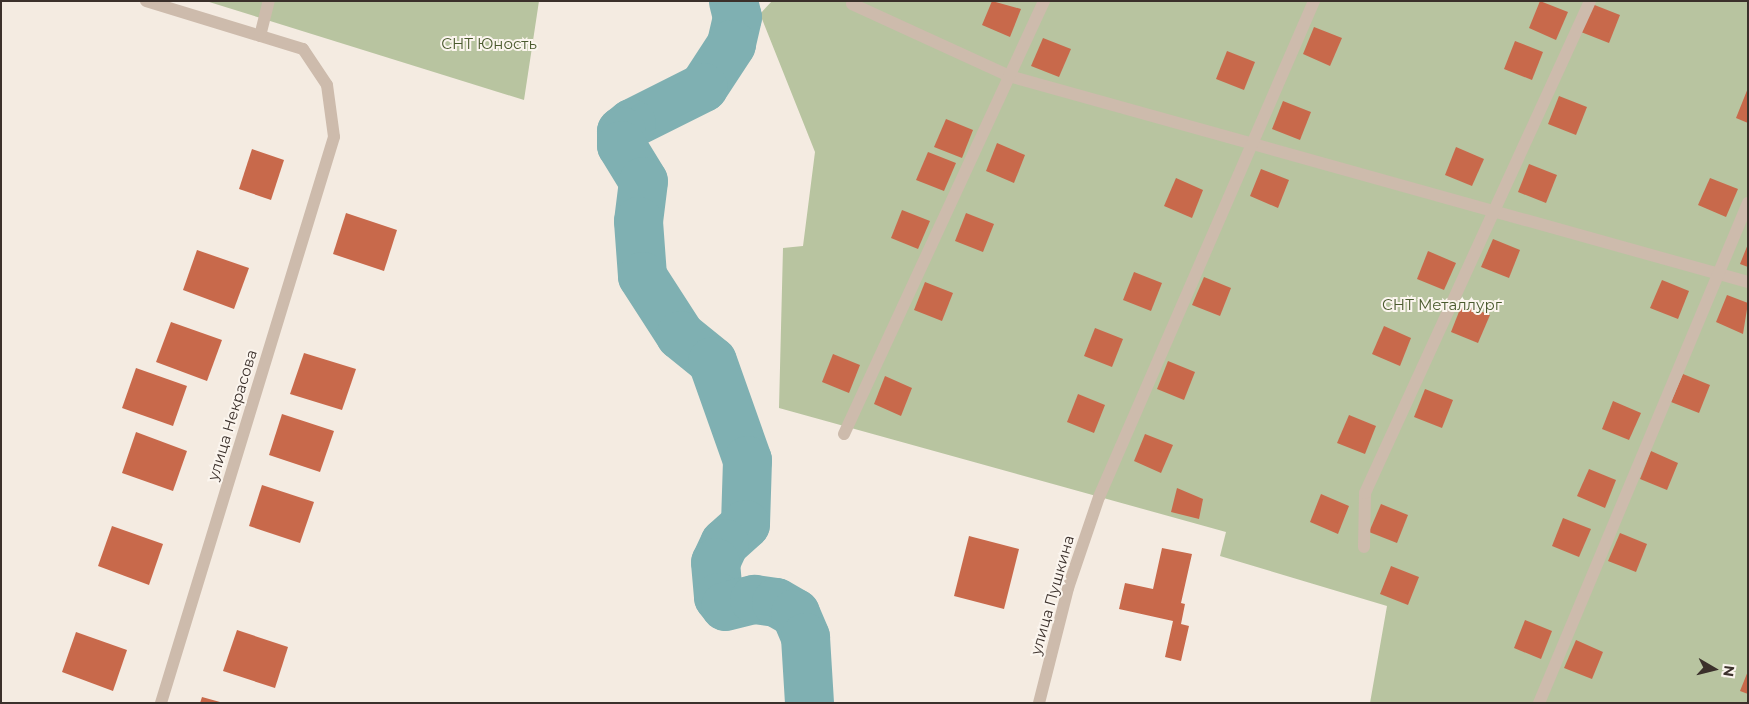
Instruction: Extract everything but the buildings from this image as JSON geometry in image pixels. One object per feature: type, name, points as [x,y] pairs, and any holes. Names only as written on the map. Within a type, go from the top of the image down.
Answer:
[{"type":"street","points":[[146,1],[260,36],[269,1]]},
{"type":"street","points":[[844,434],[1044,1]]},
{"type":"street","name":"улица Пушкина","points":[[1039,703],[1068,588],[1099,497],[1314,1]]},
{"type":"street","points":[[1364,548],[1365,493],[1590,1]]},
{"type":"street","points":[[852,4],[1009,76],[1250,145],[1748,282]]},
{"type":"street","name":"улица Некрасова","points":[[160,703],[334,137],[327,85],[303,49],[260,36]]},
{"type":"street","points":[[1539,703],[1748,203]]},
{"type":"green space","name":"СНТ Юность","points":[[206,1],[539,1],[524,100]]},
{"type":"green space","name":"СНТ Металлург","points":[[772,1],[1748,1],[1748,703],[1370,703],[1387,606],[1220,556],[1226,532],[779,408],[783,248],[803,246],[815,152],[760,14]]},
{"type":"waterway","points":[[733,1],[737,17],[731,44],[703,87],[631,123],[621,131],[621,145],[643,181],[638,221],[642,276],[680,335],[712,361],[747,460],[745,524],[724,543],[715,562],[718,597],[725,606],[754,599],[776,602],[795,613],[805,637],[809,703]]}]
